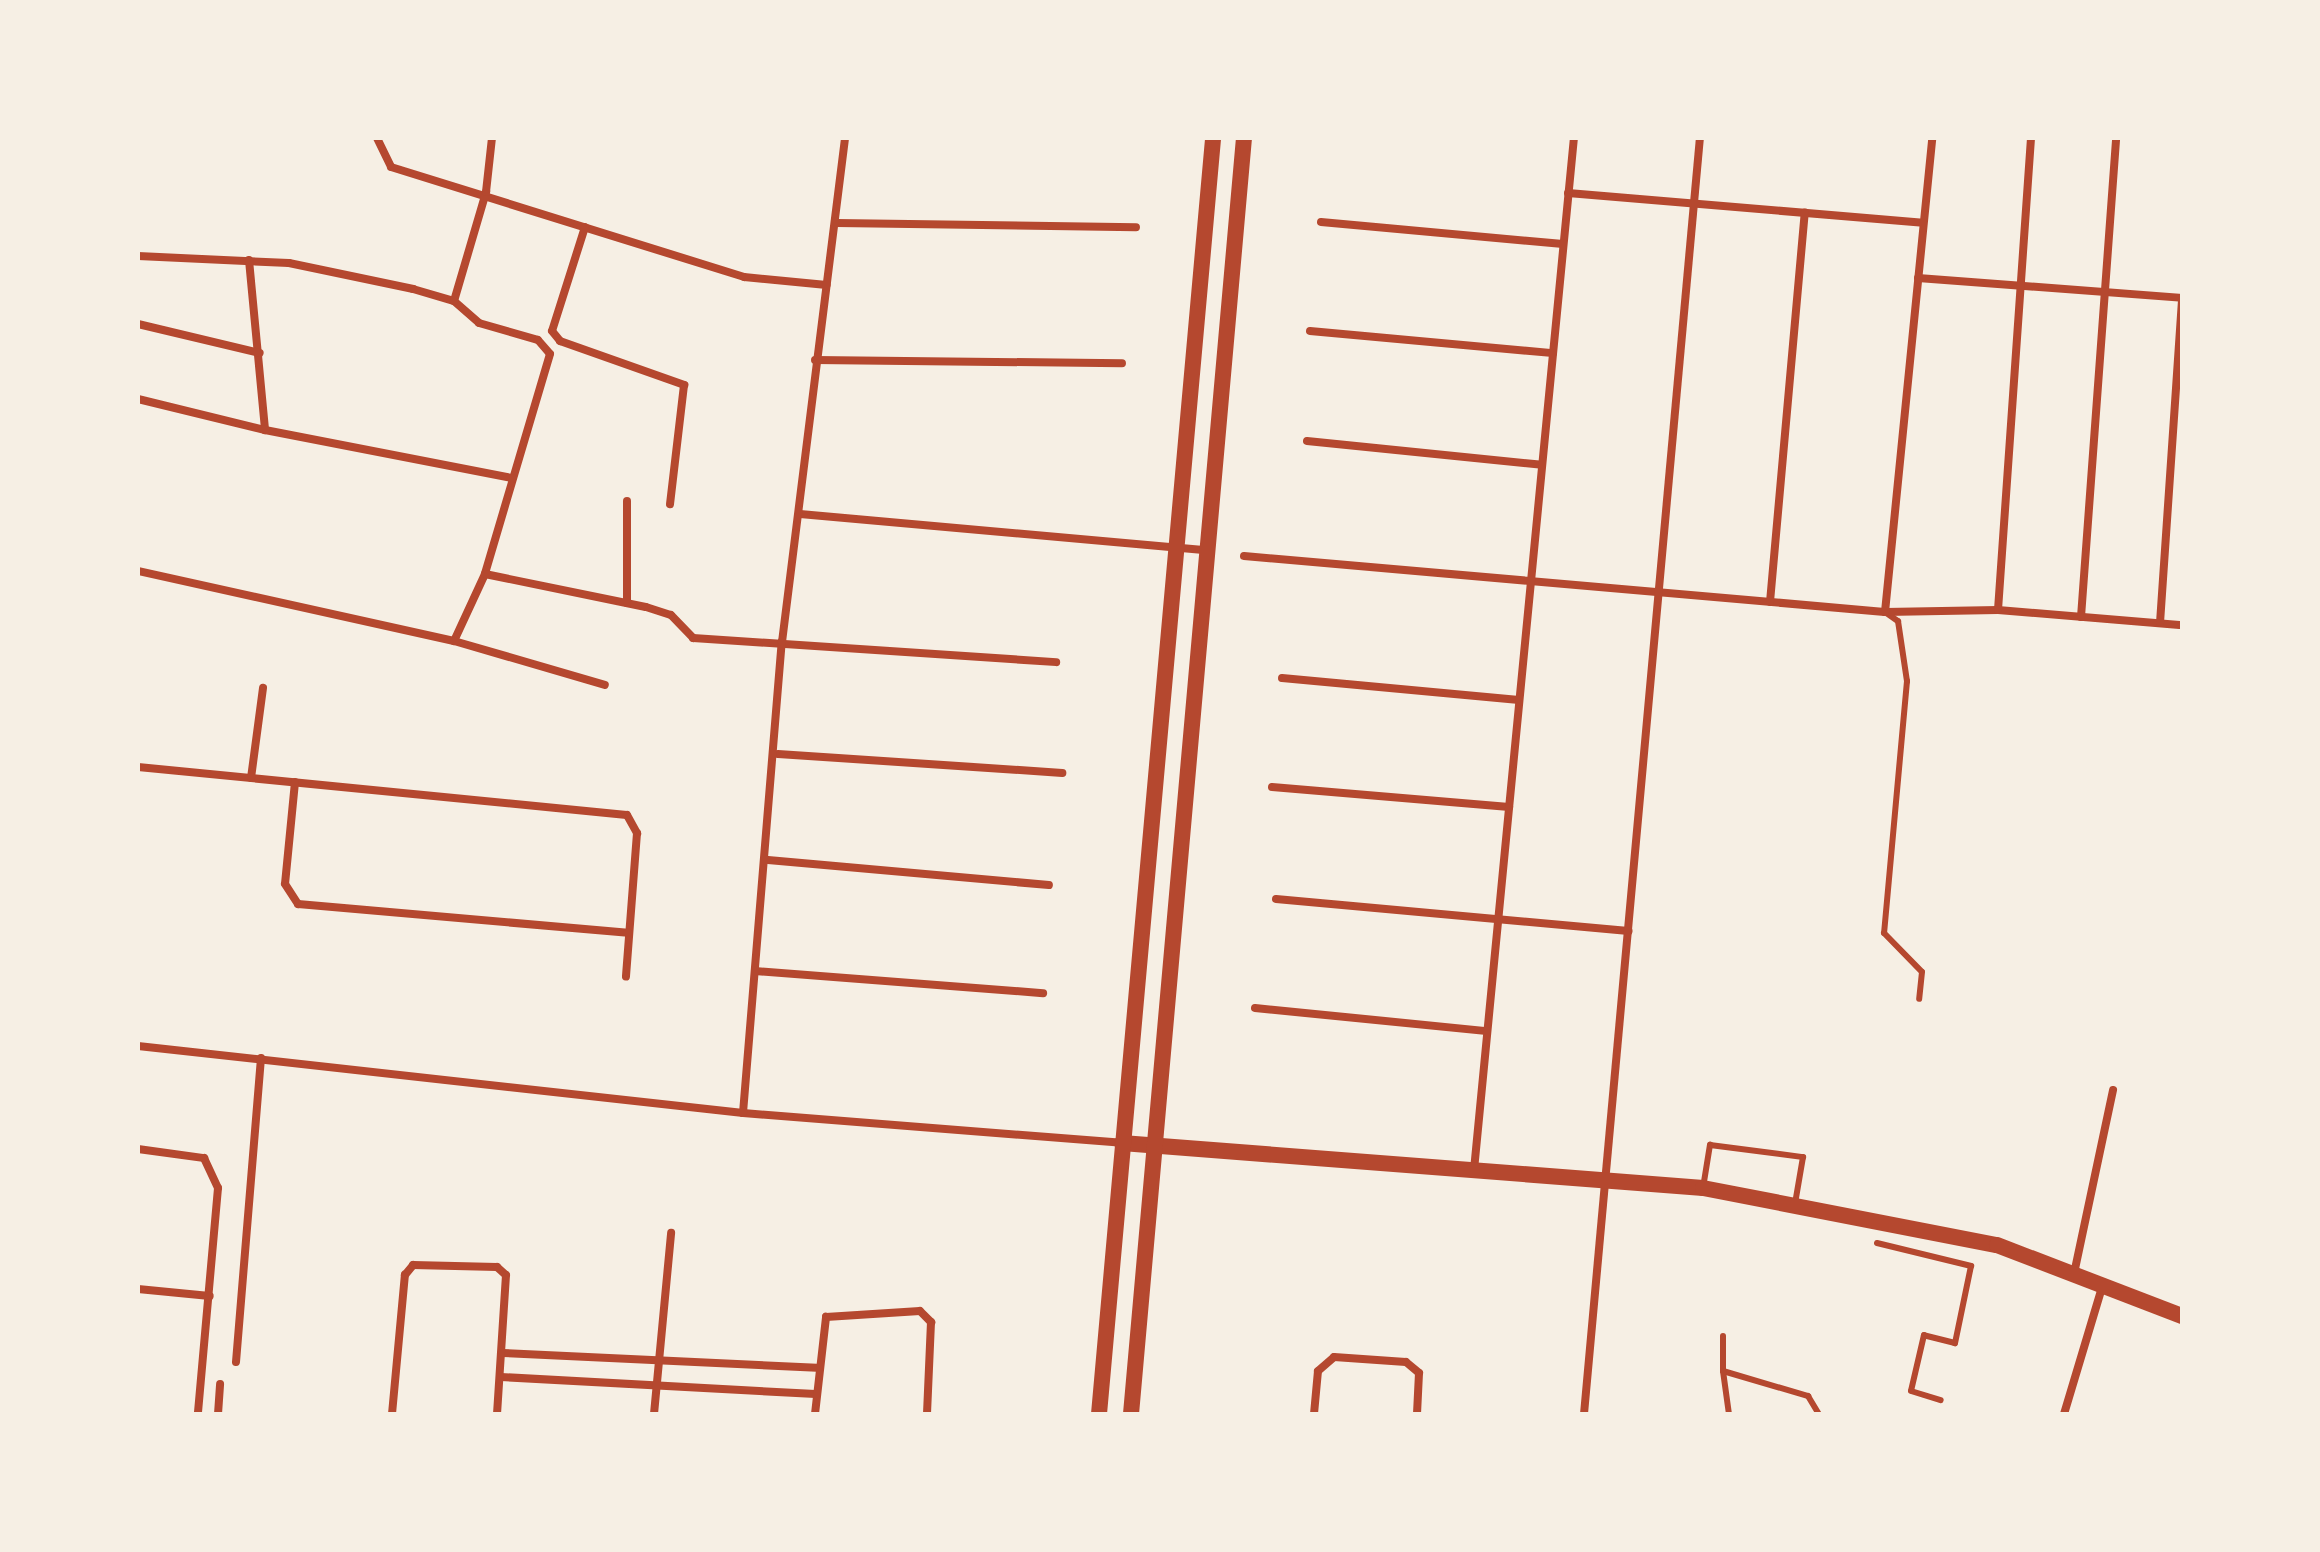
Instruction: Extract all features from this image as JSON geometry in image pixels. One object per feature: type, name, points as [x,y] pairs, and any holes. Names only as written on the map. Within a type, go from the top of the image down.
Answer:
[{"type":"main road","points":[[1099,1414],[1213,138]]},
{"type":"main road","points":[[1131,1414],[1203,550],[1244,138]]},
{"type":"main road","points":[[1132,1047],[1162,1051]]},
{"type":"main road","points":[[1122,1143],[1703,1188],[1925,1230],[2075,1269],[2182,1316]]},
{"type":"main road","points":[[1115,1241],[1144,1244]]},
{"type":"street","points":[[377,138],[391,167],[486,192],[744,277],[827,285]]},
{"type":"street","points":[[454,301],[486,192],[492,138]]},
{"type":"street","points":[[743,1113],[778,754],[782,642],[800,514],[815,360],[837,223],[845,138]]},
{"type":"street","points":[[1474,1171],[1574,138]]},
{"type":"street","points":[[1584,1414],[1700,138]]},
{"type":"street","points":[[1885,612],[1932,138]]},
{"type":"street","points":[[1998,610],[2031,138]]},
{"type":"street","points":[[2081,617],[2116,138]]},
{"type":"street","points":[[1568,193],[1923,223]]},
{"type":"street","points":[[1770,602],[1805,213]]},
{"type":"street","points":[[1321,222],[1563,244]]},
{"type":"street","points":[[837,223],[1136,227]]},
{"type":"street","points":[[585,227],[552,331],[560,341],[684,385],[670,504]]},
{"type":"street","points":[[138,256],[249,260],[454,301],[479,323],[550,350],[485,574],[454,641]]},
{"type":"street","points":[[249,260],[265,430]]},
{"type":"street","points":[[1918,278],[2182,299],[2160,623]]},
{"type":"street","points":[[138,324],[260,353]]},
{"type":"street","points":[[1310,331],[1553,353]]},
{"type":"street","points":[[815,360],[1122,363]]},
{"type":"street","points":[[138,399],[265,430],[512,478]]},
{"type":"street","points":[[1307,441],[1542,465]]},
{"type":"street","points":[[627,501],[627,603]]},
{"type":"street","points":[[800,514],[1203,550]]},
{"type":"street","points":[[1244,556],[1885,612],[1998,610],[2182,625]]},
{"type":"street","points":[[138,571],[454,641],[605,685]]},
{"type":"street","points":[[485,574],[671,615],[693,638],[1056,662]]},
{"type":"street","points":[[1282,678],[1519,700]]},
{"type":"street","points":[[251,778],[263,688]]},
{"type":"street","points":[[778,754],[1062,773]]},
{"type":"street","points":[[138,767],[627,815],[637,833],[626,977]]},
{"type":"street","points":[[295,782],[285,884],[298,904],[628,933]]},
{"type":"street","points":[[1272,787],[1509,807]]},
{"type":"street","points":[[768,860],[1049,885]]},
{"type":"street","points":[[1276,899],[1629,931]]},
{"type":"street","points":[[755,971],[1043,993]]},
{"type":"street","points":[[1255,1008],[1487,1031]]},
{"type":"street","points":[[138,1046],[743,1113],[1122,1143]]},
{"type":"street","points":[[236,1362],[261,1058]]},
{"type":"street","points":[[2075,1269],[2113,1090]]},
{"type":"street","points":[[138,1149],[204,1158],[214,1173],[219,1199],[198,1414]]},
{"type":"street","points":[[654,1414],[671,1233]]},
{"type":"street","points":[[392,1414],[410,1266],[504,1272],[503,1353],[497,1414]]},
{"type":"street","points":[[2064,1414],[2104,1281]]},
{"type":"street","points":[[138,1289],[210,1296]]},
{"type":"street","points":[[815,1414],[821,1326],[830,1314],[924,1312],[931,1322],[927,1414]]},
{"type":"street","points":[[503,1353],[659,1363],[817,1368]]},
{"type":"street","points":[[1314,1414],[1318,1371],[1334,1357],[1406,1362],[1419,1373],[1417,1414]]},
{"type":"street","points":[[501,1377],[656,1389],[816,1394]]},
{"type":"street","points":[[218,1414],[220,1384]]},
{"type":"lane","points":[[1885,612],[1898,621],[1907,681],[1884,933],[1922,972],[1919,999]]},
{"type":"lane","points":[[1703,1188],[1710,1145],[1803,1157],[1795,1205]]},
{"type":"lane","points":[[1920,1254],[1925,1230]]},
{"type":"lane","points":[[1877,1243],[1971,1266],[1955,1343],[1924,1335],[1914,1377],[1911,1391],[1941,1400]]},
{"type":"lane","points":[[1723,1336],[1723,1371],[1729,1414]]},
{"type":"lane","points":[[1723,1371],[1808,1396],[1819,1414]]}]
